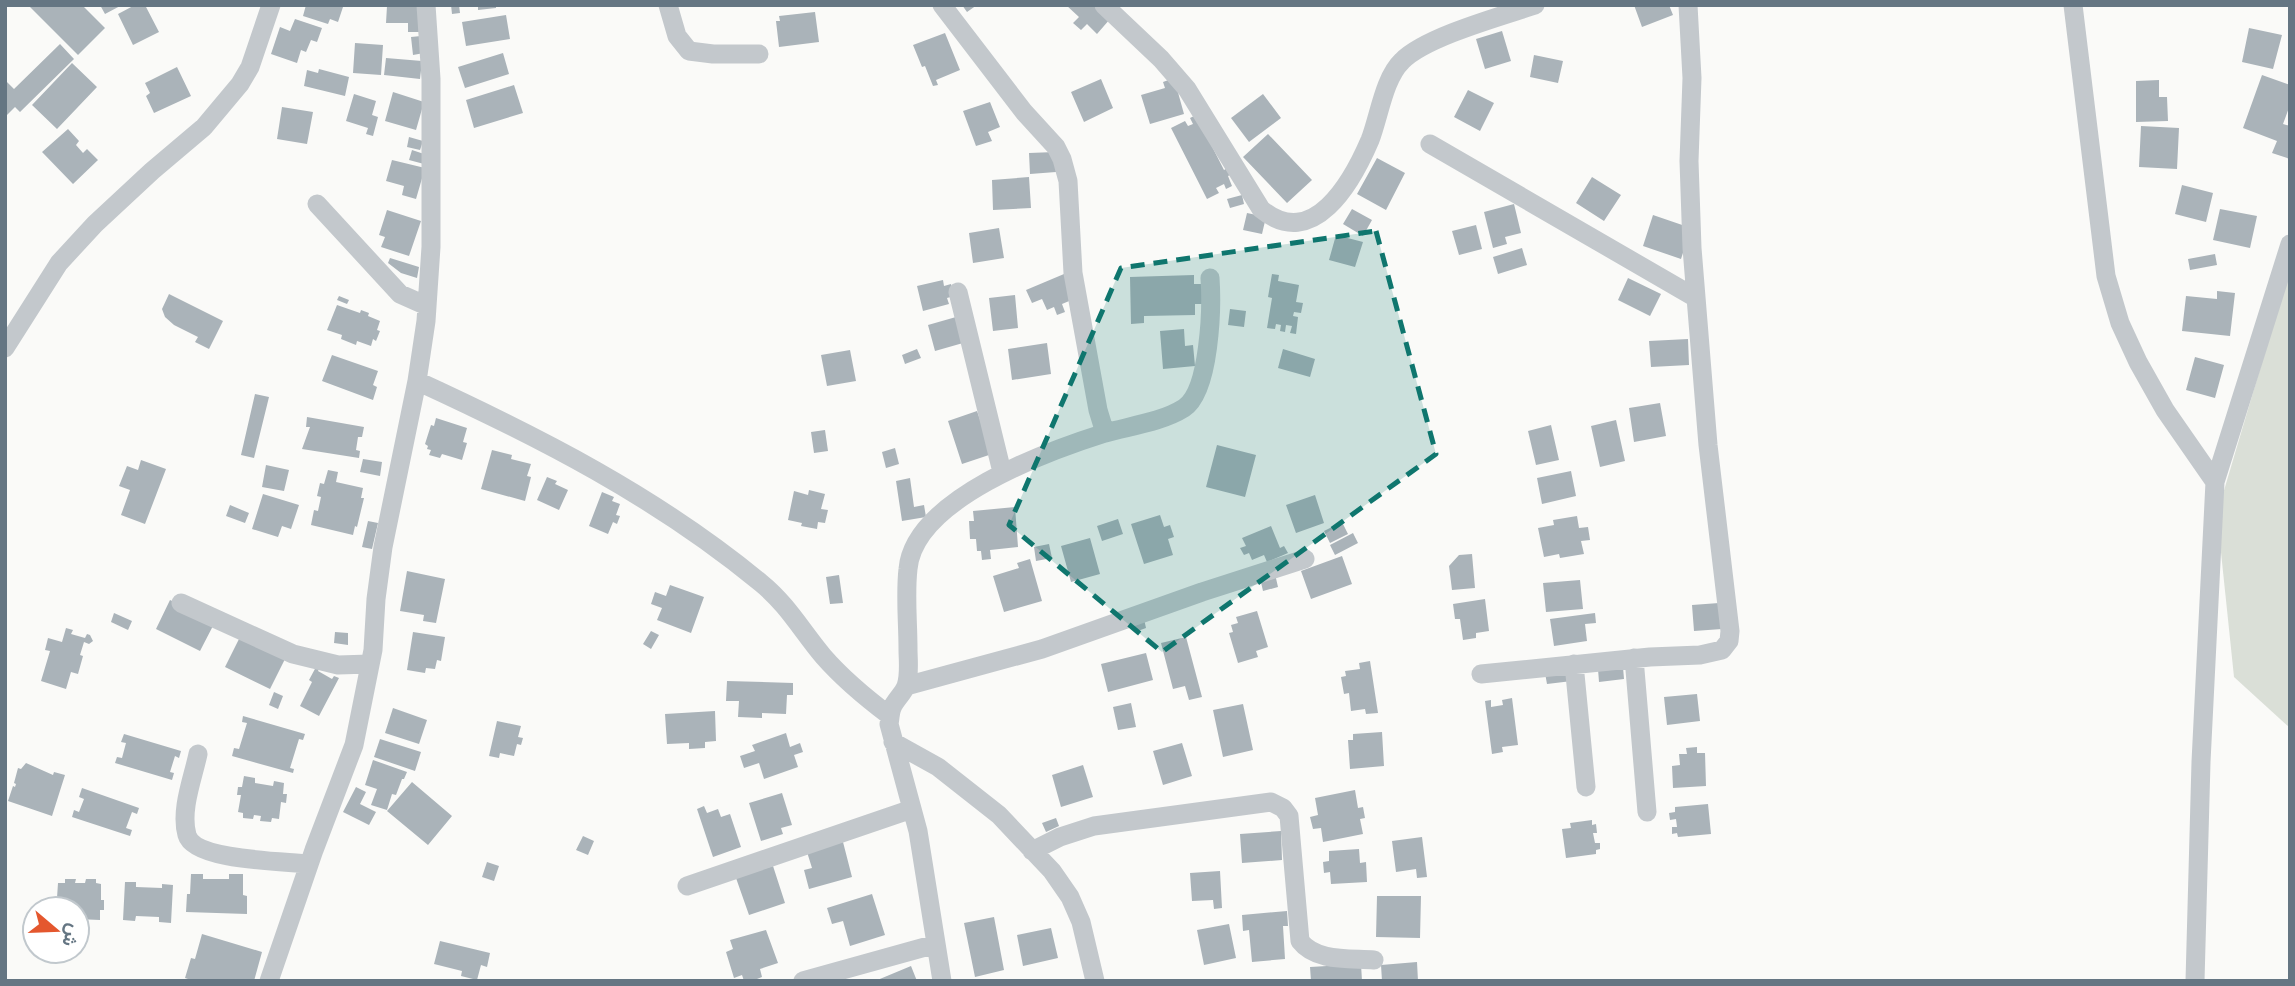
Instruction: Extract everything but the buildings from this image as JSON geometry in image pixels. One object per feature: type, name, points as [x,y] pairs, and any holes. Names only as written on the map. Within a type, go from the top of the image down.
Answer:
[{"type":"street","points":[[5,348],[59,263],[95,224],[204,127],[240,84],[250,67],[271,5]]},
{"type":"street","points":[[269,981],[354,745],[370,664],[383,547],[417,381],[427,306],[431,247],[432,121],[426,5]]},
{"type":"street","points":[[668,5],[677,36],[689,51],[759,54]]},
{"type":"street","points":[[942,5],[1024,112],[1056,147],[1062,159],[1068,181],[1073,273],[1098,410],[1105,433]]},
{"type":"street","points":[[1104,5],[1161,59],[1187,89],[1261,209],[1274,220],[1303,223],[1318,215],[1354,173],[1371,138],[1386,90],[1399,63],[1413,51],[1434,41],[1535,5]]},
{"type":"street","points":[[1481,674],[1634,658],[1700,655],[1722,650],[1729,641],[1708,445],[1696,298],[1689,161],[1692,78],[1688,5]]},
{"type":"street","points":[[2073,5],[2106,276],[2120,323],[2137,362],[2165,410],[2215,482]]},
{"type":"street","points":[[1430,144],[1696,298]]},
{"type":"street","points":[[317,204],[400,294],[427,306]]},
{"type":"street","points":[[2195,981],[2201,749],[2215,482],[2290,244]]},
{"type":"street","points":[[942,981],[918,831],[889,724],[892,707],[906,686],[907,588],[912,549],[937,519],[979,485],[1002,472],[1105,433],[1168,415],[1192,401],[1209,340],[1210,278]]},
{"type":"street","points":[[958,292],[1002,472]]},
{"type":"street","points":[[417,381],[503,421],[611,478],[699,536],[782,601],[831,664],[868,700],[890,716]]},
{"type":"street","points":[[906,686],[1042,649],[1202,592],[1305,559]]},
{"type":"street","points":[[181,603],[293,654],[338,665],[370,664]]},
{"type":"street","points":[[1634,658],[1647,813]]},
{"type":"street","points":[[1574,664],[1586,786]]},
{"type":"street","points":[[893,742],[938,767],[999,815],[1052,871],[1070,897],[1081,922],[1096,981]]},
{"type":"street","points":[[198,754],[185,816],[187,836],[192,846],[216,855],[309,864]]},
{"type":"street","points":[[1032,851],[1060,837],[1094,826],[1271,802],[1283,807],[1289,816],[1300,941],[1306,949],[1320,955],[1374,960]]},
{"type":"street","points":[[687,886],[912,809]]},
{"type":"street","points":[[803,981],[936,944]]},
{"type":"highlighted area","points":[[1376,231],[1436,454],[1162,652],[1009,525],[1121,268]]},
{"type":"shaded area","points":[[2290,268],[2290,728],[2234,677],[2217,514]]}]
